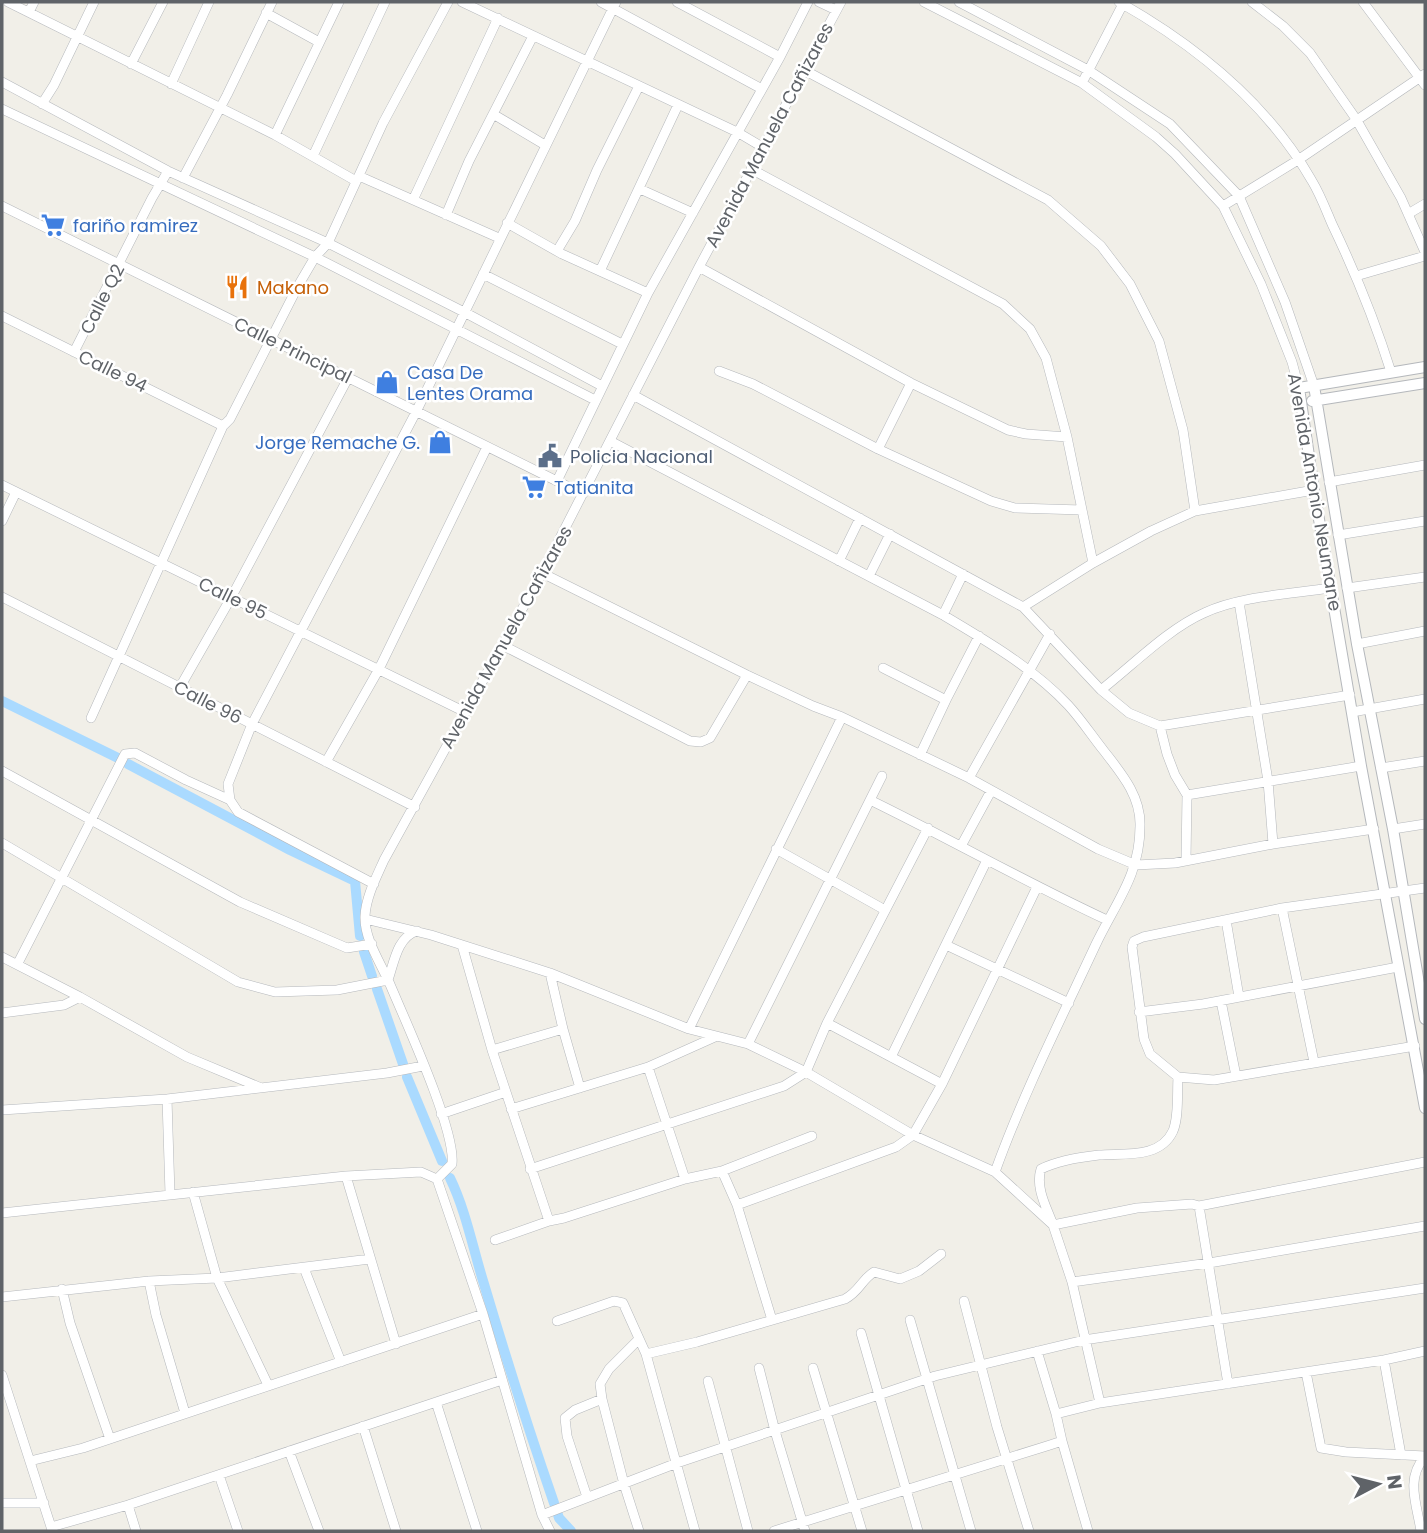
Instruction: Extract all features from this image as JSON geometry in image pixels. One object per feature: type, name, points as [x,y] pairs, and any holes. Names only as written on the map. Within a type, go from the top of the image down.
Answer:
[{"type":"street","points":[[8,2],[358,179],[499,238]]},
{"type":"street","points":[[29,12],[34,2]]},
{"type":"street","points":[[42,104],[94,2]]},
{"type":"street","points":[[131,64],[163,2]]},
{"type":"street","points":[[172,84],[209,2]]},
{"type":"street","points":[[183,178],[272,2]]},
{"type":"street","points":[[275,135],[339,2]]},
{"type":"street","points":[[313,156],[385,2]]},
{"type":"street","points":[[91,719],[117,656],[162,565],[223,426],[230,419],[315,257],[328,243],[383,123],[448,2]]},
{"type":"street","points":[[462,2],[740,134],[760,146]]},
{"type":"street","points":[[601,2],[615,4],[762,89]]},
{"type":"street","points":[[677,2],[780,57]]},
{"type":"street","points":[[557,481],[648,293],[740,134],[808,2]]},
{"type":"street","name":"Avenida Antonio Neumane","points":[[924,2],[1082,83],[1156,137],[1223,206],[1261,284],[1292,362],[1299,388],[1361,766],[1425,1108]]},
{"type":"street","name":"Avenida Antonio Neumane","points":[[959,2],[1088,70],[1170,124],[1240,196],[1285,302],[1314,386],[1368,709],[1393,830],[1425,1019]]},
{"type":"street","points":[[1252,2],[1283,26],[1311,53],[1356,119],[1408,214],[1425,254],[1356,276]]},
{"type":"street","points":[[1223,206],[1298,160],[1356,119],[1424,79],[1363,2]]},
{"type":"street","points":[[1082,83],[1122,3],[1206,60],[1232,82],[1273,125],[1312,180],[1356,276],[1391,372]]},
{"type":"street","points":[[374,884],[238,812],[230,800],[228,784],[252,724],[416,412],[615,4]]},
{"type":"street","name":"Avenida Manuela Cañizares","points":[[441,1177],[453,1164],[442,1114],[372,944],[365,919],[366,902],[384,860],[542,573],[751,169],[760,146],[804,70],[831,5]]},
{"type":"street","points":[[266,13],[318,42]]},
{"type":"street","points":[[413,200],[498,18]]},
{"type":"street","points":[[446,215],[469,161],[533,36]]},
{"type":"street","points":[[804,70],[1048,200],[1101,246],[1130,284],[1159,341],[1183,430],[1195,511]]},
{"type":"street","points":[[2,82],[168,171],[328,243],[602,386]]},
{"type":"street","points":[[557,251],[575,221],[639,86]]},
{"type":"street","points":[[600,271],[678,105]]},
{"type":"street","points":[[2,109],[315,257],[595,400]]},
{"type":"street","points":[[493,114],[545,145]]},
{"type":"street","points":[[751,169],[1003,304],[1030,329],[1046,358],[1067,437],[1093,563]]},
{"type":"street","name":"Calle Q2","points":[[74,352],[168,171]]},
{"type":"street","points":[[640,189],[693,213]]},
{"type":"street","points":[[1408,214],[1425,204]]},
{"type":"street","name":"Calle Principal","points":[[2,206],[583,494]]},
{"type":"street","points":[[506,223],[557,251],[648,293]]},
{"type":"street","points":[[699,267],[911,383],[1008,430],[1067,437]]},
{"type":"street","points":[[483,274],[622,344]]},
{"type":"street","name":"Calle 94","points":[[2,317],[223,426]]},
{"type":"street","points":[[1299,388],[1425,367]]},
{"type":"street","points":[[719,371],[753,384],[878,449],[991,501],[1015,508],[1082,510]]},
{"type":"street","points":[[180,687],[232,596],[348,378]]},
{"type":"street","points":[[878,449],[911,383]]},
{"type":"street","points":[[1302,404],[1425,383]]},
{"type":"street","points":[[633,395],[1023,607],[1101,690],[1129,713],[1160,726],[1350,695]]},
{"type":"street","points":[[610,441],[979,636],[1031,671],[1068,705],[1126,780],[1136,799],[1140,824],[1136,865],[1107,920],[1009,1132],[995,1172]]},
{"type":"street","points":[[326,761],[379,669],[487,447]]},
{"type":"street","points":[[1329,482],[1425,465]]},
{"type":"street","name":"Calle 95","points":[[2,485],[465,712]]},
{"type":"street","points":[[1023,607],[1093,563],[1151,531],[1195,511],[1314,490]]},
{"type":"street","points":[[2,521],[16,492]]},
{"type":"street","points":[[839,561],[860,518]]},
{"type":"street","points":[[1338,535],[1425,521]]},
{"type":"street","points":[[869,576],[890,534]]},
{"type":"street","points":[[542,573],[747,675],[969,778],[1098,849],[1136,865],[1159,865],[1374,829]]},
{"type":"street","points":[[943,615],[962,574]]},
{"type":"street","points":[[1347,588],[1425,577]]},
{"type":"street","points":[[1101,690],[1184,624],[1207,611],[1239,602],[1330,588]]},
{"type":"street","name":"Calle 96","points":[[2,597],[415,807]]},
{"type":"street","points":[[1239,602],[1268,781],[1273,844]]},
{"type":"street","points":[[1357,644],[1425,631]]},
{"type":"street","points":[[969,778],[1050,634]]},
{"type":"street","points":[[920,755],[979,636]]},
{"type":"street","points":[[502,645],[690,741],[701,742],[710,738],[747,675]]},
{"type":"street","points":[[883,668],[946,700]]},
{"type":"street","points":[[1352,712],[1425,699]]},
{"type":"street","points":[[689,1029],[842,717]]},
{"type":"street","points":[[1160,726],[1175,775],[1188,795],[1186,860]]},
{"type":"street","points":[[18,963],[125,754],[130,752],[230,800]]},
{"type":"street","points":[[1381,768],[1425,761]]},
{"type":"street","points":[[1188,795],[1361,766]]},
{"type":"street","points":[[2,771],[240,902],[347,948],[372,944]]},
{"type":"street","points":[[748,1044],[882,776]]},
{"type":"street","points":[[961,846],[991,791]]},
{"type":"street","points":[[870,800],[1037,887],[1107,920]]},
{"type":"street","points":[[1393,830],[1425,824]]},
{"type":"street","points":[[530,1169],[784,1086],[806,1072],[827,1023],[928,828]]},
{"type":"street","points":[[2,844],[238,982],[275,992],[337,990],[388,980],[402,942],[408,934],[417,931]]},
{"type":"street","points":[[776,849],[885,910]]},
{"type":"street","points":[[891,1057],[987,860]]},
{"type":"street","points":[[737,1205],[896,1147],[913,1135],[942,1084],[1037,887]]},
{"type":"street","points":[[1415,1046],[1214,1080],[1178,1077],[1150,1054],[1144,1039],[1133,959],[1134,941],[1282,908],[1425,888]]},
{"type":"street","points":[[1282,908],[1314,1062]]},
{"type":"street","points":[[365,919],[417,931],[550,973],[689,1029],[748,1044],[806,1072],[913,1135],[995,1172],[1053,1225]]},
{"type":"street","points":[[1226,920],[1239,997]]},
{"type":"street","points":[[462,945],[492,1050],[549,1221]]},
{"type":"street","points":[[946,945],[1069,1003]]},
{"type":"street","points":[[2,957],[18,963],[187,1057],[261,1088]]},
{"type":"street","points":[[1139,1012],[1221,1001],[1398,967]]},
{"type":"street","points":[[550,973],[580,1088]]},
{"type":"street","points":[[2,1013],[64,1005],[80,997]]},
{"type":"street","points":[[1221,1001],[1236,1076]]},
{"type":"street","points":[[827,1023],[942,1084]]},
{"type":"street","points":[[492,1050],[563,1030]]},
{"type":"street","points":[[511,1109],[648,1067],[716,1037]]},
{"type":"street","points":[[2,1110],[167,1099],[387,1073],[423,1066]]},
{"type":"street","points":[[648,1067],[685,1178]]},
{"type":"street","points":[[1100,1403],[1072,1282],[1038,1177],[1041,1169],[1096,1155],[1136,1153],[1158,1148],[1168,1139],[1174,1128],[1178,1077]]},
{"type":"street","points":[[442,1114],[506,1092]]},
{"type":"street","points":[[167,1099],[170,1194]]},
{"type":"street","points":[[495,1240],[685,1178],[722,1171],[812,1136]]},
{"type":"street","points":[[1053,1225],[1137,1208],[1192,1203],[1199,1206],[1425,1163]]},
{"type":"street","points":[[722,1171],[737,1205],[772,1320]]},
{"type":"street","points":[[2,1213],[346,1176],[421,1172],[441,1177],[549,1531]]},
{"type":"street","points":[[346,1176],[396,1344]]},
{"type":"street","points":[[193,1192],[217,1278],[268,1385]]},
{"type":"street","points":[[1199,1206],[1228,1384]]},
{"type":"street","points":[[1072,1282],[1209,1263],[1425,1226]]},
{"type":"street","points":[[646,1354],[845,1299],[858,1291],[874,1272],[900,1279],[919,1271],[941,1254]]},
{"type":"street","points":[[2,1297],[149,1281],[217,1278],[370,1259]]},
{"type":"street","points":[[304,1268],[341,1362]]},
{"type":"street","points":[[149,1281],[156,1315],[185,1413]]},
{"type":"street","points":[[542,1515],[677,1463],[928,1379],[1084,1340],[1425,1287]]},
{"type":"street","points":[[62,1289],[70,1324],[110,1439]]},
{"type":"street","points":[[557,1321],[614,1301],[624,1303],[646,1354],[695,1531]]},
{"type":"street","points":[[964,1301],[980,1366],[1029,1531]]},
{"type":"street","points":[[30,1461],[110,1439],[483,1314]]},
{"type":"street","points":[[910,1320],[971,1531]]},
{"type":"street","points":[[861,1333],[918,1531]]},
{"type":"street","points":[[639,1339],[600,1384],[624,1484],[639,1531]]},
{"type":"street","points":[[1037,1351],[1088,1531]]},
{"type":"street","points":[[1056,1414],[1100,1403],[1384,1360],[1425,1351]]},
{"type":"street","points":[[1384,1360],[1401,1455]]},
{"type":"street","points":[[759,1368],[805,1531]]},
{"type":"street","points":[[813,1368],[862,1531]]},
{"type":"street","points":[[1306,1372],[1321,1448],[1425,1457]]},
{"type":"street","points":[[2,1375],[51,1529],[502,1380]]},
{"type":"street","points":[[708,1381],[748,1531]]},
{"type":"street","points":[[587,1497],[567,1436],[565,1418],[575,1410],[602,1399]]},
{"type":"street","points":[[436,1402],[477,1531]]},
{"type":"street","points":[[363,1426],[396,1531]]},
{"type":"street","points":[[774,1531],[1062,1441]]},
{"type":"street","points":[[289,1451],[319,1531]]},
{"type":"street","points":[[1421,1531],[1413,1477],[1425,1457]]},
{"type":"street","points":[[219,1475],[238,1531]]},
{"type":"street","points":[[2,1503],[44,1503]]},
{"type":"street","points":[[128,1505],[136,1531]]},
{"type":"waterway","points":[[2,701],[118,758]]},
{"type":"waterway","points":[[128,764],[290,850],[355,881],[360,936]]},
{"type":"waterway","points":[[364,952],[372,976]]},
{"type":"waterway","points":[[377,989],[403,1064]]},
{"type":"waterway","points":[[407,1077],[442,1161]]},
{"type":"waterway","points":[[450,1178],[465,1217],[509,1367],[554,1503]]},
{"type":"waterway","points":[[557,1512],[571,1531]]},
{"type":"place","name":"fariño ramirez","points":[[53,225]]},
{"type":"place","name":"Makano","points":[[237,287]]},
{"type":"place","name":"Casa De Lentes Orama","points":[[387,382]]},
{"type":"place","name":"Jorge Remache G.","points":[[440,442]]},
{"type":"place","name":"Policia Nacional","points":[[550,456]]},
{"type":"place","name":"Tatianita","points":[[534,487]]}]
